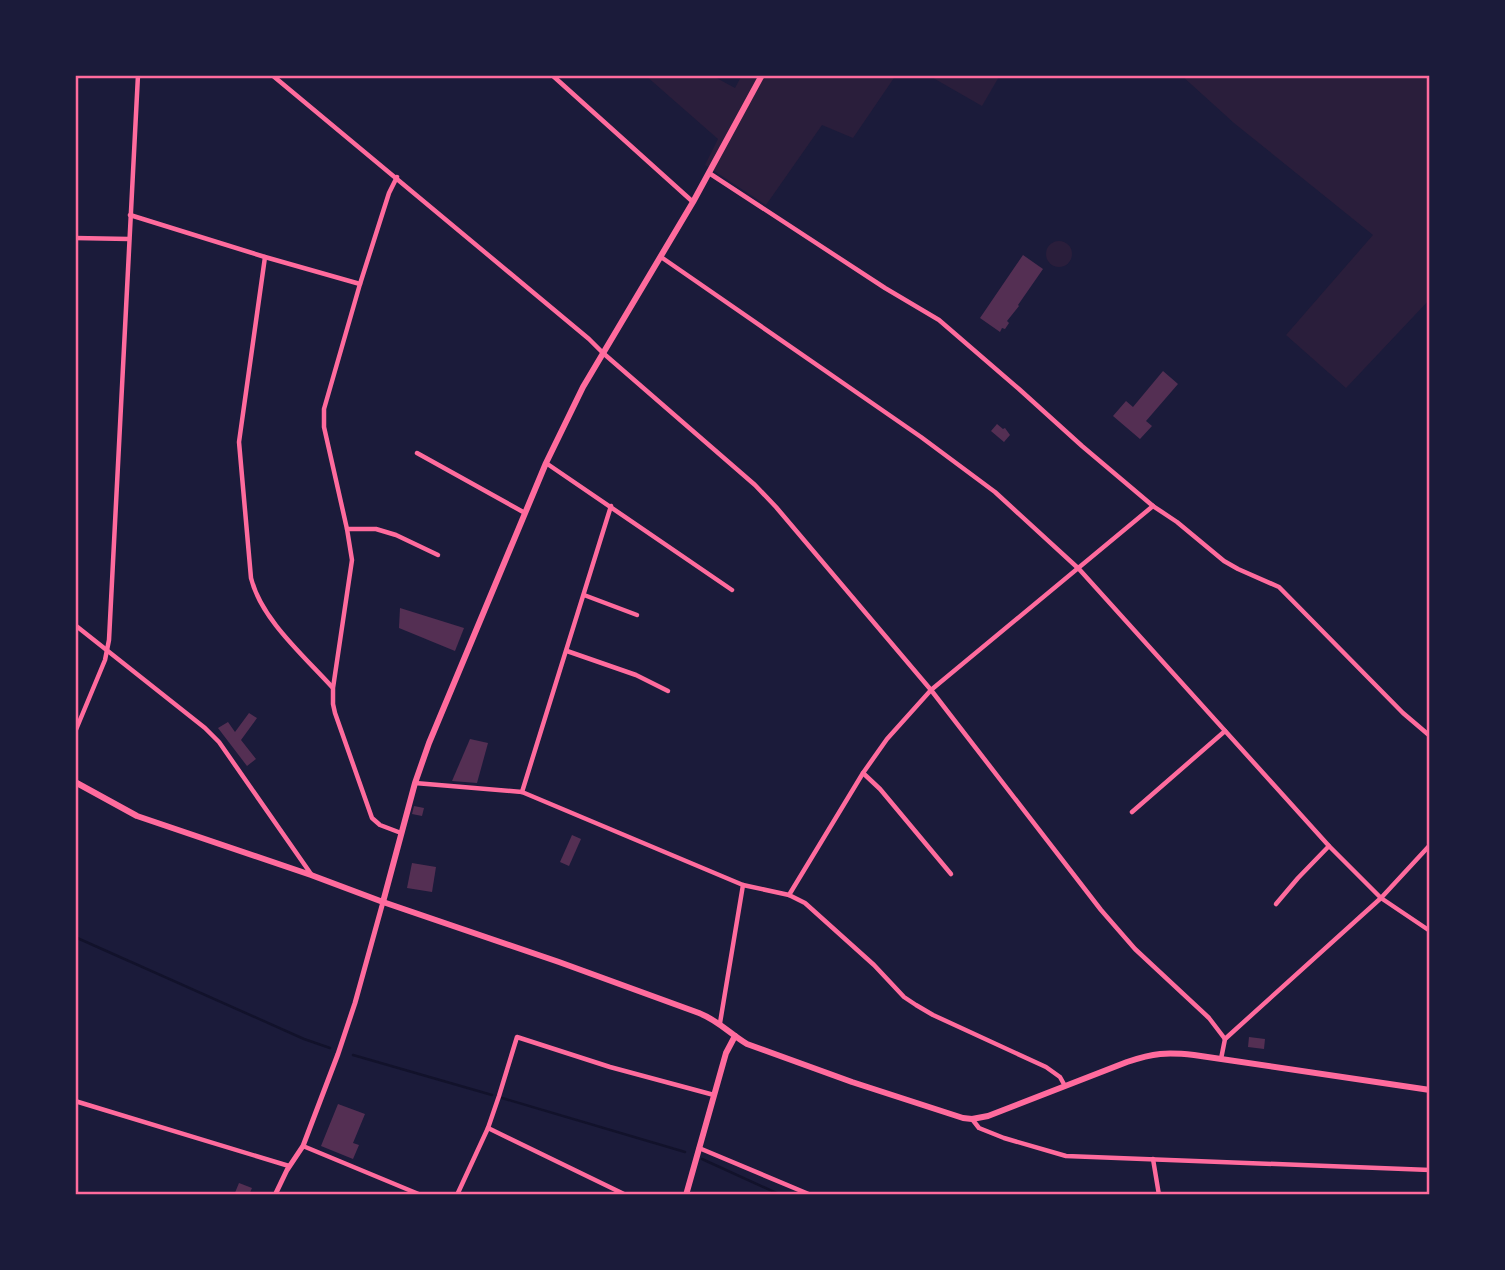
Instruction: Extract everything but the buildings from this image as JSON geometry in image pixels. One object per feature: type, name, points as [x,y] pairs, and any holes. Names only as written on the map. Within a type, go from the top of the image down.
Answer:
[{"type":"main road","points":[[383,902],[415,783],[429,743],[546,463],[583,387],[693,202],[762,75]]},
{"type":"main road","points":[[75,782],[137,816],[699,1013],[720,1023],[735,1036],[754,1046],[950,1115],[972,1119],[988,1116],[1148,1055],[1171,1052],[1430,1090]]},
{"type":"main road","points":[[686,1195],[726,1053],[735,1036]]},
{"type":"street","points":[[75,732],[107,652],[116,538],[138,75]]},
{"type":"street","points":[[272,75],[589,339],[755,485],[932,690],[1101,910],[1135,949],[1209,1018],[1225,1039]]},
{"type":"street","points":[[552,75],[693,202]]},
{"type":"street","points":[[709,173],[885,288],[939,320],[1153,506],[1224,561],[1279,587],[1403,713],[1430,736]]},
{"type":"street","points":[[397,177],[389,193],[360,284],[324,410],[324,427],[352,560],[333,688],[335,713],[372,818],[380,825],[401,833]]},
{"type":"street","points":[[130,215],[360,284]]},
{"type":"street","points":[[75,238],[129,239]]},
{"type":"street","points":[[265,257],[239,442],[251,578],[258,599],[273,622],[333,688]]},
{"type":"street","points":[[661,257],[850,387],[995,492],[1079,569],[1329,846],[1381,898],[1430,931]]},
{"type":"street","points":[[417,453],[525,513]]},
{"type":"street","points":[[546,463],[732,590]]},
{"type":"street","points":[[523,792],[611,506]]},
{"type":"street","points":[[789,895],[887,739],[932,690],[1153,506]]},
{"type":"street","points":[[347,529],[376,529],[396,535],[438,555]]},
{"type":"street","points":[[584,595],[637,615]]},
{"type":"street","points":[[75,625],[219,742],[311,875]]},
{"type":"street","points":[[567,651],[636,675],[668,691]]},
{"type":"street","points":[[1132,812],[1225,731]]},
{"type":"street","points":[[863,774],[880,789],[951,874]]},
{"type":"street","points":[[415,783],[523,792],[743,885],[789,895],[805,903],[826,921],[904,997],[933,1015],[1046,1067],[1060,1077],[1065,1086]]},
{"type":"street","points":[[1221,1059],[1225,1039],[1381,898],[1430,845]]},
{"type":"street","points":[[1276,904],[1329,846]]},
{"type":"street","points":[[720,1023],[743,885]]},
{"type":"street","points":[[275,1195],[288,1168],[303,1146],[338,1055],[383,902]]},
{"type":"street","points":[[457,1195],[488,1128],[517,1037],[610,1067],[714,1095]]},
{"type":"street","points":[[75,1101],[288,1168]]},
{"type":"street","points":[[972,1119],[979,1128],[1004,1138],[1066,1156],[1430,1170]]},
{"type":"street","points":[[488,1128],[626,1195]]},
{"type":"street","points":[[303,1146],[421,1195]]},
{"type":"street","points":[[699,1147],[811,1195]]},
{"type":"street","points":[[1153,1158],[1159,1195]]},
{"type":"shaded area","points":[[645,75],[711,75],[735,88],[742,75],[896,75],[853,138],[822,125],[766,205],[705,165],[718,139]]},
{"type":"shaded area","points":[[928,75],[1000,75],[982,106]]},
{"type":"shaded area","points":[[1181,75],[1430,75],[1430,299],[1346,388],[1286,335],[1373,235],[1234,123]]},
{"type":"shaded area","points":[[1059,241],[1068,245],[1072,254],[1068,263],[1059,267],[1050,263],[1046,254],[1050,245]]},
{"type":"waterway","points":[[75,937],[304,1039],[330,1048]]},
{"type":"waterway","points":[[353,1055],[492,1095]]},
{"type":"waterway","points":[[502,1098],[685,1152]]},
{"type":"waterway","points":[[702,1159],[781,1195]]}]
